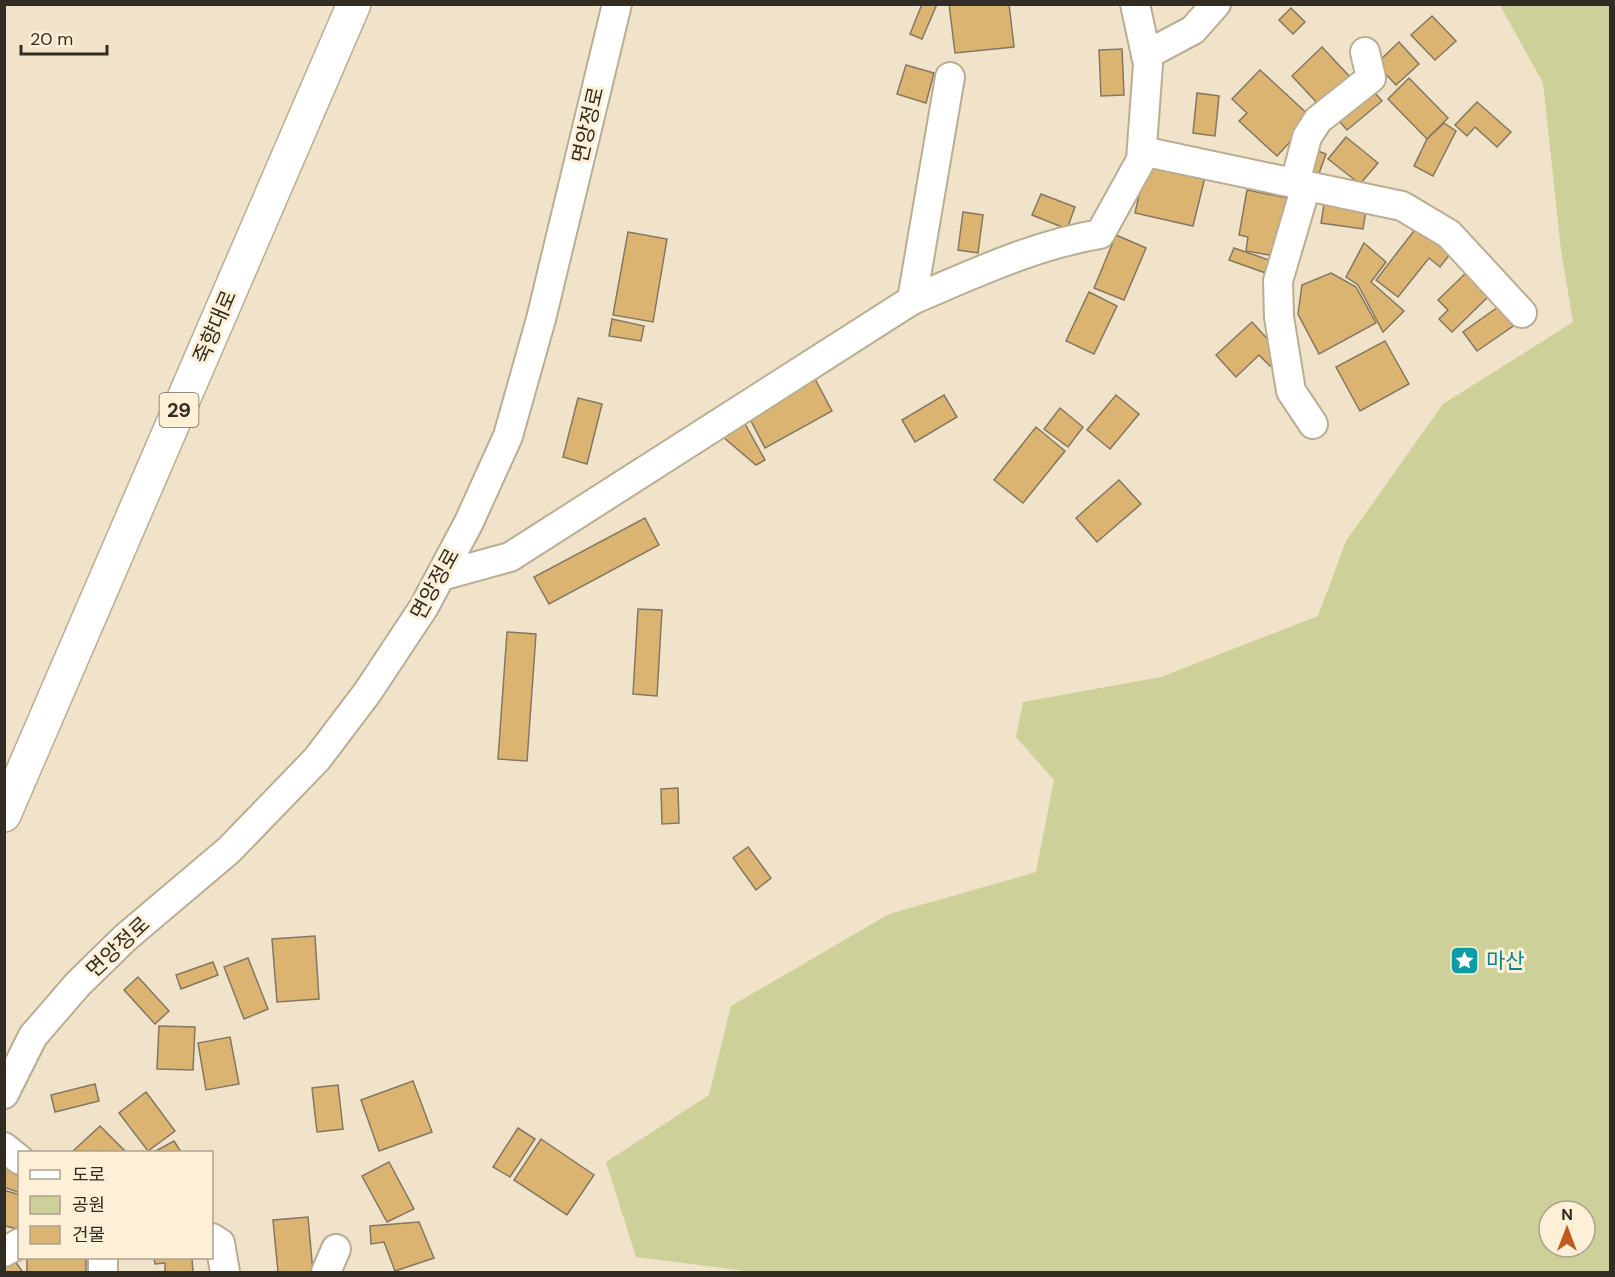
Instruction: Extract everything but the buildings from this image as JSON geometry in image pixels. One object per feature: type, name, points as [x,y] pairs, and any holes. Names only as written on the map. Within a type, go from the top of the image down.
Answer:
[{"type":"main road","name":"죽향대로","points":[[4,815],[354,4]]},
{"type":"street","name":"면앙정로","points":[[4,1094],[33,1036],[86,976],[125,938],[229,850],[317,759],[368,693],[424,607],[469,522],[508,436],[541,319],[617,4]]},
{"type":"street","points":[[441,576],[510,556],[912,300],[1004,261],[1069,240],[1100,234],[1142,160],[1148,64],[1135,4]]},
{"type":"street","points":[[1146,56],[1193,30],[1216,4]]},
{"type":"street","points":[[1313,424],[1291,391],[1279,317],[1278,282],[1300,185],[1307,137],[1318,120],[1371,78],[1365,52]]},
{"type":"street","points":[[912,300],[950,77]]},
{"type":"street","points":[[1142,151],[1401,206],[1449,234],[1522,313]]},
{"type":"street","points":[[4,1148],[18,1158]]},
{"type":"street","points":[[213,1238],[220,1242],[225,1272]]},
{"type":"street","points":[[4,1252],[18,1244]]},
{"type":"green space","points":[[1500,5],[1610,5],[1610,1272],[753,1272],[636,1257],[606,1162],[709,1095],[731,1006],[889,914],[1036,872],[1054,780],[1016,737],[1023,702],[1161,677],[1318,616],[1346,541],[1443,404],[1573,322],[1561,250],[1543,83]]},
{"type":"place","name":"마산","points":[[1465,961]]}]
